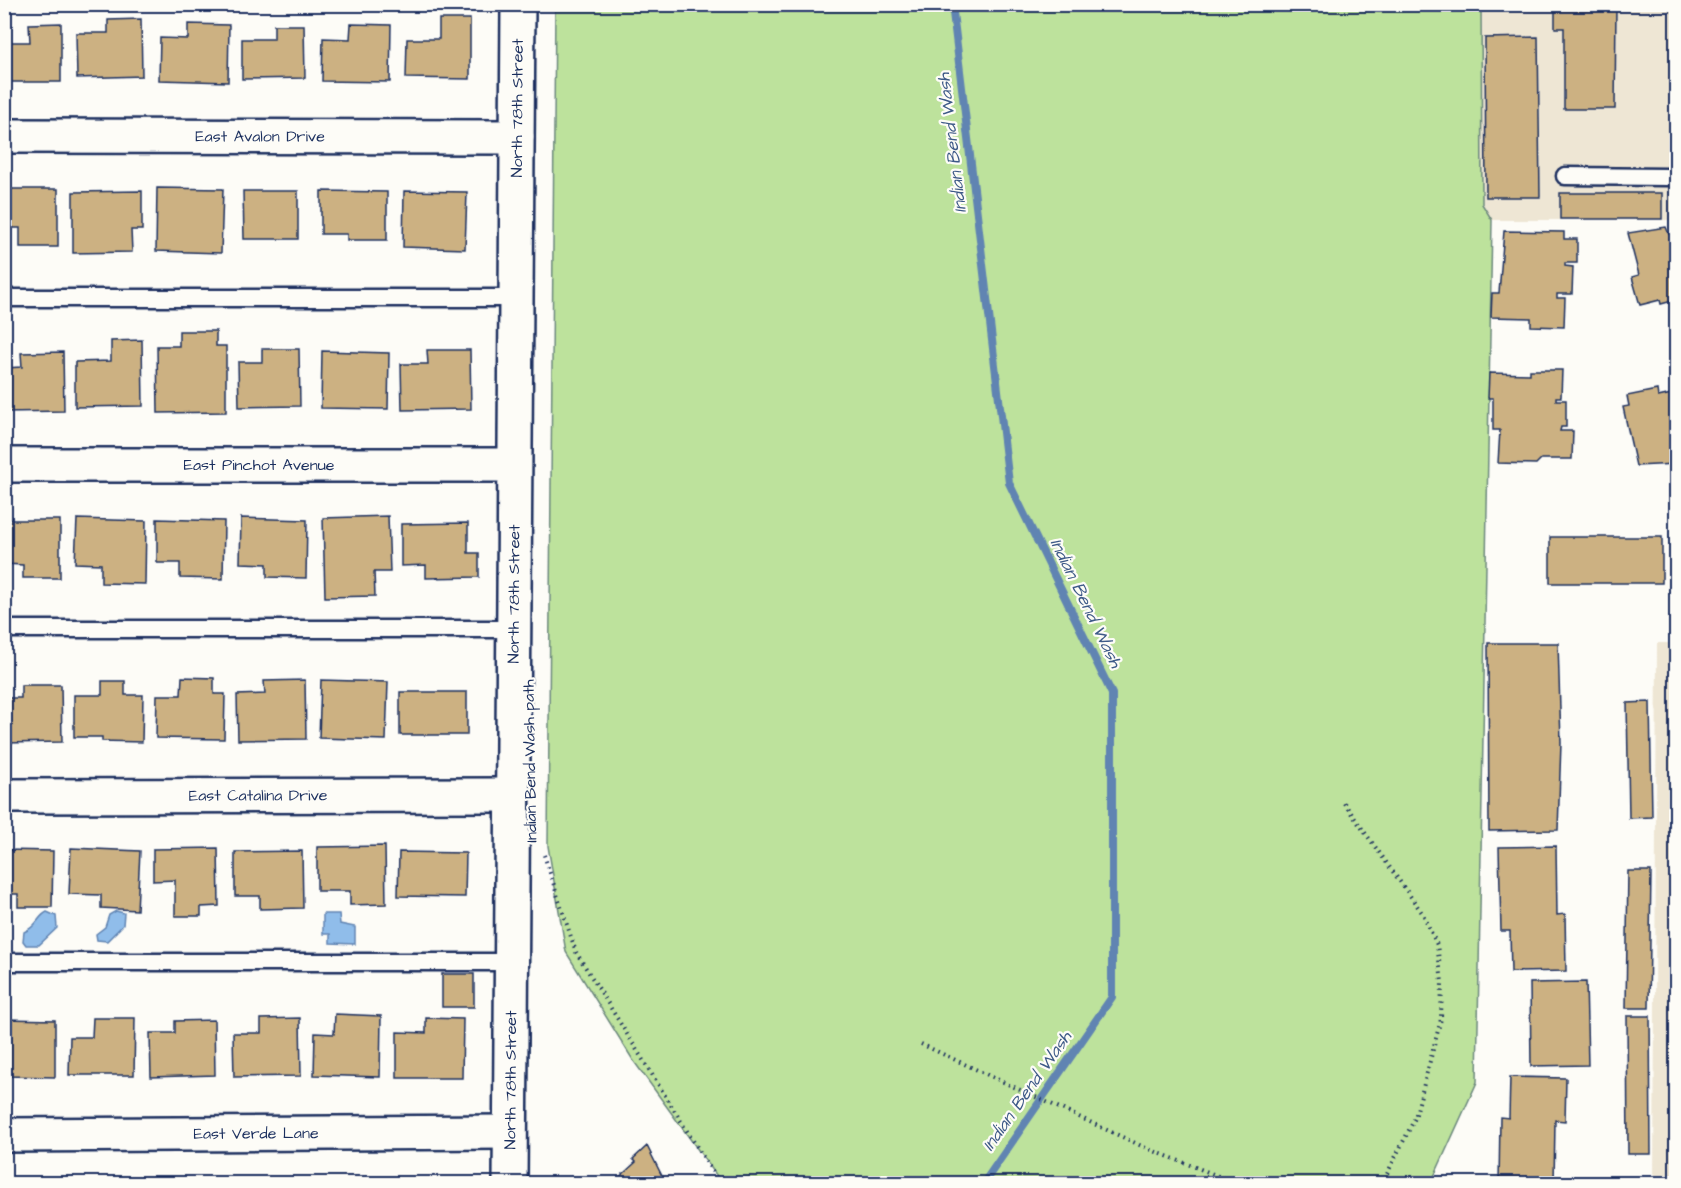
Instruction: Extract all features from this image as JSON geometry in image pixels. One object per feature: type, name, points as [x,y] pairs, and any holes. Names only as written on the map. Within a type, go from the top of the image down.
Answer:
[{"type":"street","name":"North 78th Street","points":[[510,1184],[508,1132],[518,4]]},
{"type":"street","name":"East Avalon Drive","points":[[4,136],[517,137]]},
{"type":"street","name":"East Pinchot Avenue","points":[[4,465],[513,465]]},
{"type":"street","name":"East Catalina Drive","points":[[4,796],[511,795]]},
{"type":"street","name":"East Verde Lane","points":[[4,1135],[508,1132]]},
{"type":"lane","points":[[1565,176],[1668,177]]},
{"type":"lane","points":[[4,298],[515,298]]},
{"type":"lane","points":[[4,629],[512,629]]},
{"type":"lane","points":[[4,962],[510,962]]},
{"type":"path","points":[[1344,803],[1423,914],[1437,945],[1442,982],[1442,1019],[1415,1118],[1382,1184]]},
{"type":"path","name":"Indian Bend Wash path","points":[[541,845],[576,952],[720,1184]]},
{"type":"path","points":[[921,1044],[1146,1148],[1239,1184]]},
{"type":"shaded area","points":[[1481,5],[1676,5],[1676,220],[1492,220],[1482,204]]},
{"type":"shaded area","points":[[1657,643],[1676,643],[1676,1184],[1654,1183]]},
{"type":"green space","points":[[555,5],[1481,5],[1482,204],[1492,220],[1477,1082],[1431,1183],[722,1183],[633,1060],[566,952],[548,846]]},
{"type":"water","points":[[116,911],[124,913],[123,925],[107,941],[97,940],[96,934],[105,927],[109,915]]},
{"type":"water","points":[[47,912],[56,916],[57,928],[39,945],[26,945],[23,941],[24,932]]},
{"type":"water","points":[[323,914],[339,914],[340,924],[355,927],[355,944],[330,943],[330,934],[323,934]]},
{"type":"building","points":[[1555,4],[1616,4],[1615,109],[1564,109],[1564,28],[1555,28]]},
{"type":"building","points":[[141,19],[142,76],[77,78],[76,33],[108,33],[108,20]]},
{"type":"building","points":[[439,19],[470,19],[470,79],[406,78],[407,39],[439,39]]},
{"type":"building","points":[[61,23],[61,82],[4,82],[4,42],[30,42],[29,24]]},
{"type":"building","points":[[188,24],[229,25],[228,82],[159,80],[160,38],[188,39]]},
{"type":"building","points":[[351,24],[391,25],[390,82],[322,81],[323,38],[350,39]]},
{"type":"building","points":[[274,25],[304,25],[305,78],[242,79],[242,39],[274,39]]},
{"type":"building","points":[[1538,37],[1540,197],[1486,197],[1485,38]]},
{"type":"building","points":[[157,188],[223,189],[221,253],[156,251]]},
{"type":"building","points":[[4,189],[58,189],[58,247],[20,247],[20,228],[4,228]]},
{"type":"building","points":[[142,191],[142,230],[131,230],[132,252],[73,253],[73,192]]},
{"type":"building","points":[[243,191],[298,191],[298,239],[244,239]]},
{"type":"building","points":[[321,191],[387,192],[387,240],[347,240],[347,234],[321,234]]},
{"type":"building","points":[[404,191],[467,192],[465,249],[403,247]]},
{"type":"building","points":[[1560,193],[1662,193],[1662,219],[1560,219]]},
{"type":"building","points":[[1666,227],[1669,234],[1676,232],[1676,300],[1661,304],[1660,300],[1640,305],[1632,277],[1639,275],[1628,233]]},
{"type":"building","points":[[1504,231],[1564,232],[1564,239],[1577,239],[1577,263],[1565,263],[1565,266],[1573,267],[1572,294],[1557,294],[1557,298],[1565,298],[1564,327],[1531,326],[1531,318],[1491,317],[1492,293],[1499,293]]},
{"type":"building","points":[[179,331],[216,331],[216,346],[226,346],[226,412],[158,413],[157,346],[179,346]]},
{"type":"building","points":[[142,340],[143,406],[75,407],[75,362],[111,361],[111,341]]},
{"type":"building","points":[[262,349],[299,349],[300,406],[239,407],[238,362],[262,362]]},
{"type":"building","points":[[427,350],[470,350],[471,409],[402,410],[401,364],[428,364]]},
{"type":"building","points":[[322,351],[389,353],[388,409],[321,408]]},
{"type":"building","points":[[63,352],[64,411],[4,412],[4,368],[22,367],[21,353]]},
{"type":"building","points":[[1530,370],[1562,370],[1561,397],[1556,397],[1556,400],[1566,400],[1566,427],[1561,427],[1560,431],[1573,431],[1572,459],[1541,459],[1536,464],[1498,463],[1500,430],[1493,430],[1493,398],[1488,398],[1489,373],[1530,374]]},
{"type":"building","points":[[1657,390],[1658,397],[1676,393],[1676,464],[1636,466],[1623,407],[1629,406],[1627,396]]},
{"type":"building","points":[[388,516],[390,572],[374,572],[375,596],[325,597],[323,518]]},
{"type":"building","points":[[241,518],[307,520],[306,578],[267,577],[267,564],[240,563]]},
{"type":"building","points":[[77,519],[146,521],[145,584],[101,583],[101,564],[75,563]]},
{"type":"building","points":[[157,519],[224,521],[223,579],[180,578],[180,563],[157,563]]},
{"type":"building","points":[[4,520],[60,520],[60,578],[23,578],[23,565],[4,564]]},
{"type":"building","points":[[468,523],[468,553],[479,553],[479,577],[426,578],[426,565],[401,566],[401,524]]},
{"type":"building","points":[[1550,537],[1662,537],[1662,583],[1550,583]]},
{"type":"building","points":[[1488,643],[1558,643],[1561,743],[1558,830],[1489,831]]},
{"type":"building","points":[[182,677],[214,678],[214,694],[225,694],[224,739],[156,738],[157,695],[181,695]]},
{"type":"building","points":[[305,680],[306,739],[238,740],[237,695],[265,694],[264,681]]},
{"type":"building","points":[[321,680],[388,682],[386,740],[319,738]]},
{"type":"building","points":[[102,681],[125,681],[125,695],[143,695],[142,742],[102,741],[102,737],[74,737],[74,695],[102,695]]},
{"type":"building","points":[[21,685],[61,685],[62,742],[4,743],[4,698],[21,698]]},
{"type":"building","points":[[400,692],[467,692],[467,735],[400,735]]},
{"type":"building","points":[[1650,702],[1652,817],[1629,818],[1627,703]]},
{"type":"building","points":[[385,846],[386,904],[350,905],[350,891],[317,891],[317,847]]},
{"type":"building","points":[[1556,846],[1557,915],[1565,914],[1566,971],[1511,972],[1510,931],[1501,931],[1499,847]]},
{"type":"building","points":[[71,848],[140,851],[137,910],[101,908],[101,895],[69,894]]},
{"type":"building","points":[[218,848],[219,906],[201,907],[201,916],[175,916],[175,880],[153,881],[153,849]]},
{"type":"building","points":[[4,850],[53,851],[52,907],[18,907],[18,894],[4,894]]},
{"type":"building","points":[[302,851],[303,908],[260,909],[260,896],[235,896],[235,852]]},
{"type":"building","points":[[399,852],[466,853],[465,897],[398,896]]},
{"type":"building","points":[[1628,871],[1651,871],[1649,1008],[1626,1008]]},
{"type":"building","points":[[442,974],[474,974],[474,1007],[442,1007]]},
{"type":"building","points":[[1586,982],[1588,1065],[1531,1066],[1530,983]]},
{"type":"building","points":[[335,1014],[381,1016],[380,1077],[314,1075],[315,1033],[334,1034]]},
{"type":"building","points":[[1627,1016],[1650,1016],[1651,1154],[1628,1154]]},
{"type":"building","points":[[93,1018],[135,1018],[134,1075],[69,1075],[70,1037],[92,1037]]},
{"type":"building","points":[[300,1018],[301,1076],[234,1077],[233,1033],[261,1033],[261,1019]]},
{"type":"building","points":[[426,1018],[463,1019],[462,1078],[397,1078],[397,1032],[426,1033]]},
{"type":"building","points":[[4,1019],[55,1020],[55,1077],[4,1076]]},
{"type":"building","points":[[214,1020],[215,1075],[151,1077],[150,1033],[175,1033],[175,1021]]},
{"type":"building","points":[[1510,1077],[1566,1078],[1565,1121],[1555,1120],[1554,1184],[1499,1184],[1500,1117],[1509,1118]]},
{"type":"building","points":[[647,1146],[666,1184],[612,1184],[636,1162],[633,1159]]},
{"type":"waterway","name":"Indian Bend Wash","points":[[952,4],[1009,483],[1112,694],[1112,997],[983,1184]]}]
